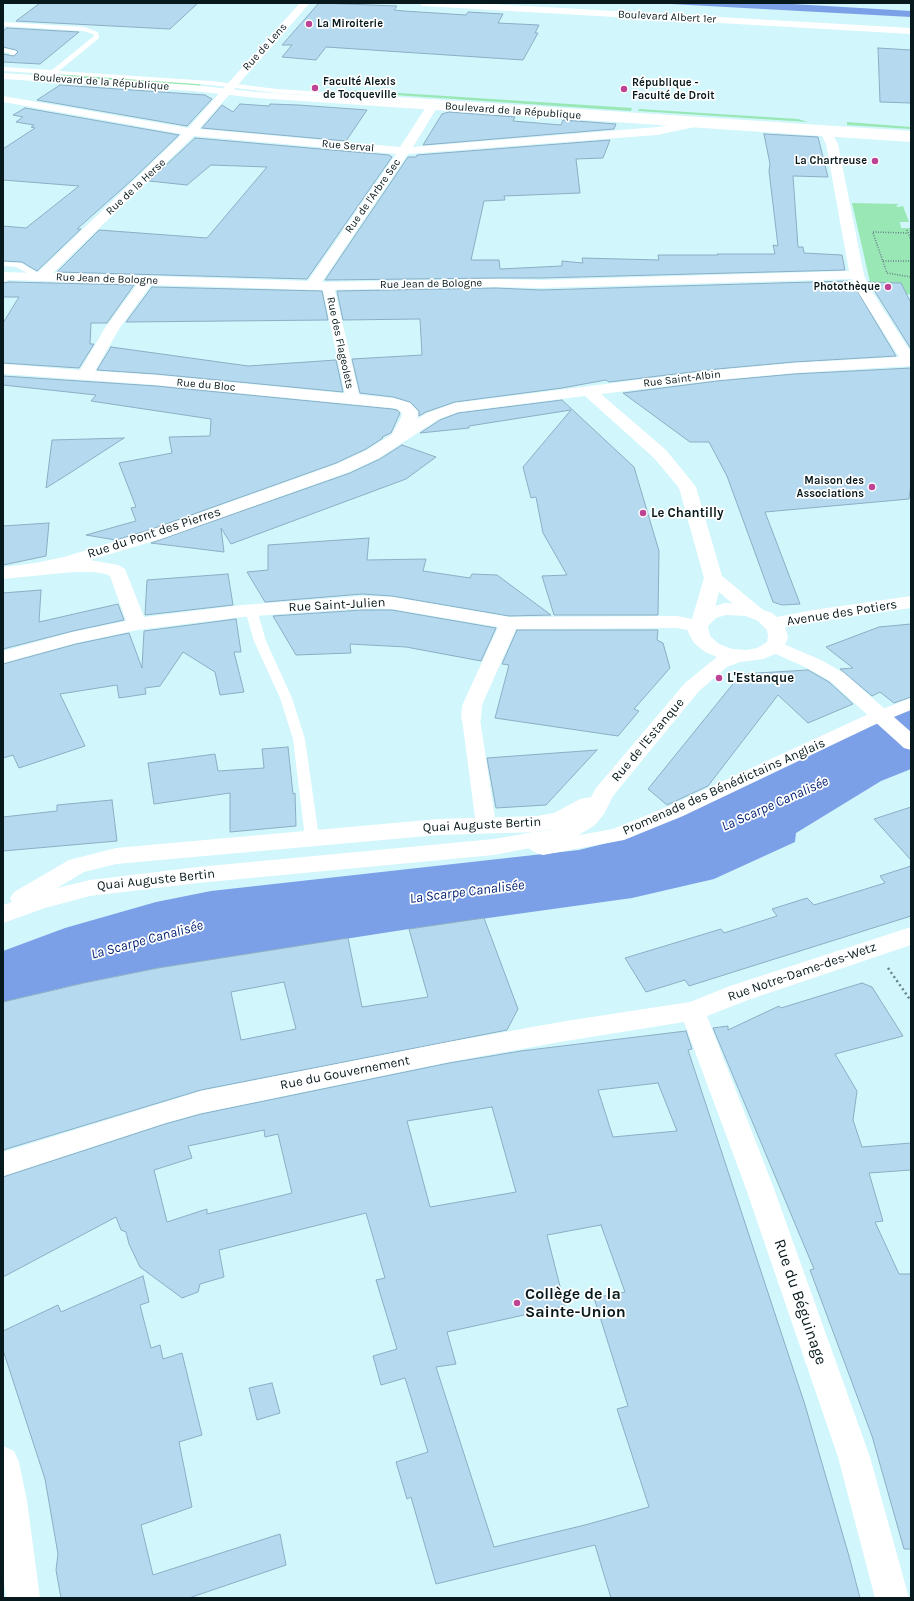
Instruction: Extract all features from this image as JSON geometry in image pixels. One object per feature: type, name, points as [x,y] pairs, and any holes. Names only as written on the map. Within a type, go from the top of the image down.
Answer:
[{"type":"street","name":"Rue de Lens","points":[[233,86],[305,3]]},
{"type":"street","name":"Boulevard Albert 1er","points":[[422,3],[911,31]]},
{"type":"street","name":"Boulevard de la République","points":[[3,76],[53,74],[200,89],[265,82],[824,126],[911,138]]},
{"type":"street","name":"Boulevard de la République","points":[[233,86],[432,106],[695,124],[824,126],[911,125]]},
{"type":"street","name":"Rue de la Herse","points":[[41,277],[180,145],[233,86]]},
{"type":"street","name":"Rue Serval","points":[[3,99],[67,109],[191,132],[404,151],[657,130],[695,124]]},
{"type":"street","name":"Rue de l'Arbre Sec","points":[[312,286],[346,234],[391,172],[432,106]]},
{"type":"street","points":[[824,126],[833,151],[857,274],[862,287],[910,361]]},
{"type":"street","name":"Rue Jean de Bologne","points":[[4,273],[41,277],[312,286],[496,283],[541,284],[857,274]]},
{"type":"street","points":[[84,376],[112,328],[147,281]]},
{"type":"street","name":"Rue des Flageolets","points":[[328,286],[353,399]]},
{"type":"street","name":"Rue Saint-Albin","points":[[455,408],[751,372],[910,361]]},
{"type":"street","name":"Rue du Bloc","points":[[3,369],[156,380],[399,404],[408,409],[410,412],[409,418],[399,437]]},
{"type":"street","points":[[588,391],[660,454],[683,481],[690,494],[713,578],[755,613]]},
{"type":"street","name":"Rue du Pont des Pierres","points":[[34,568],[69,560],[158,534],[318,477],[360,460],[433,416],[455,408]]},
{"type":"street","name":"Rue du Pont des Pierres","points":[[34,568],[93,566],[111,569],[118,573],[137,624]]},
{"type":"street","points":[[3,573],[34,568]]},
{"type":"street","name":"Rue de l'Estanque","points":[[692,687],[700,661],[700,628],[713,578]]},
{"type":"street","name":"Rue Saint-Julien","points":[[3,658],[73,638],[137,624],[250,610],[348,602],[379,602],[509,623],[660,622],[700,628]]},
{"type":"street","name":"Avenue des Potiers","points":[[773,624],[813,616],[911,602]]},
{"type":"street","points":[[725,609],[737,609],[755,613],[766,617],[773,624],[777,630],[778,637],[774,646],[758,655],[736,656],[712,648],[700,628],[709,614],[725,609]]},
{"type":"street","points":[[486,825],[471,719],[472,706],[509,623]]},
{"type":"street","points":[[774,646],[829,672],[882,716],[911,744]]},
{"type":"street","name":"Rue de l'Estanque","points":[[604,793],[692,687],[720,663],[736,656]]},
{"type":"street","name":"Promenade des Bénédictains Anglais","points":[[532,842],[543,848],[617,835],[676,811],[868,720],[911,704]]},
{"type":"street","name":"Quai Auguste Bertin","points":[[3,910],[56,877],[77,866],[99,859],[128,854],[438,827],[536,824],[559,820],[580,809],[604,793]]},
{"type":"street","name":"Quai Auguste Bertin","points":[[3,914],[40,901],[90,888],[205,874],[494,847],[532,842],[563,835],[587,820],[596,809],[604,793]]},
{"type":"street","name":"Rue Notre-Dame-des-Wetz","points":[[693,1011],[739,993],[911,936]]},
{"type":"street","name":"Rue du Gouvernement","points":[[3,1164],[157,1114],[201,1102],[449,1052],[566,1031],[693,1011]]},
{"type":"street","name":"Rue du Béguinage","points":[[693,1011],[752,1166],[854,1457],[892,1598]]},
{"type":"street","points":[[3,1462],[11,1502],[23,1598]]},
{"type":"lane","points":[[3,24],[84,29],[96,33],[97,37],[53,74]]},
{"type":"lane","points":[[3,50],[14,52],[12,54]]},
{"type":"lane","points":[[3,68],[53,74],[233,86]]},
{"type":"lane","points":[[824,126],[911,131]]},
{"type":"lane","points":[[250,610],[260,640],[286,698],[299,739],[312,838]]},
{"type":"path","points":[[870,226],[887,273],[911,277]]},
{"type":"path","points":[[906,230],[911,240]]},
{"type":"path","points":[[873,232],[908,233]]},
{"type":"path","points":[[883,261],[911,261]]},
{"type":"path","points":[[874,948],[911,1001]]},
{"type":"green space","points":[[61,74],[202,83],[199,86],[63,77]]},
{"type":"green space","points":[[352,90],[632,108],[631,111],[351,92]]},
{"type":"green space","points":[[639,109],[798,119],[808,122],[638,111]]},
{"type":"green space","points":[[847,122],[911,127],[911,129],[847,125]]},
{"type":"green space","points":[[852,203],[899,204],[896,206],[903,206],[909,222],[900,222],[901,228],[911,228],[911,294],[905,295],[901,283],[870,282]]},
{"type":"water","points":[[652,3],[776,3],[911,11],[911,17]]},
{"type":"water","name":"La Scarpe Canalisée","points":[[911,708],[911,769],[881,781],[796,833],[795,842],[714,879],[632,898],[409,929],[158,968],[83,983],[3,1002],[3,951],[65,928],[156,902],[211,891],[579,850],[631,837],[870,724]]},
{"type":"building","points":[[40,3],[198,3],[170,29],[16,21]]},
{"type":"building","points":[[319,3],[397,6],[394,10],[466,15],[468,12],[503,14],[498,23],[539,25],[535,33],[538,33],[523,60],[326,47],[316,60],[282,57],[292,45],[282,45]]},
{"type":"building","points":[[7,28],[79,32],[40,64],[3,62],[3,54],[14,56],[18,52],[16,50],[3,47],[3,31]]},
{"type":"building","points":[[878,48],[911,50],[911,103],[880,102]]},
{"type":"building","points":[[60,85],[205,95],[212,99],[187,126],[37,100]]},
{"type":"building","points":[[240,104],[269,106],[270,104],[298,105],[367,110],[346,141],[202,128],[222,105],[233,112]]},
{"type":"building","points":[[25,108],[179,135],[132,180],[77,229],[81,229],[37,271],[22,262],[3,261],[3,226],[26,228],[79,186],[3,180],[3,149],[35,128],[31,127],[34,125],[16,122],[23,117],[13,115]]},
{"type":"building","points":[[449,112],[515,117],[513,121],[561,125],[563,120],[616,124],[614,129],[423,145],[442,114]]},
{"type":"building","points":[[764,134],[818,137],[828,177],[793,176],[798,247],[803,247],[804,253],[842,255],[845,270],[541,278],[325,280],[408,157],[416,157],[417,155],[610,140],[603,158],[576,159],[580,193],[504,196],[505,200],[484,201],[471,260],[499,260],[500,269],[562,266],[562,261],[583,263],[582,258],[659,260],[658,255],[775,254],[773,245],[778,246],[769,171],[770,164]]},
{"type":"building","points":[[195,138],[389,155],[392,157],[307,279],[57,272],[99,230],[207,238],[267,167],[211,165],[187,185],[149,181]]},
{"type":"building","points":[[852,282],[896,356],[794,362],[717,369],[609,382],[606,380],[562,388],[455,402],[419,416],[419,411],[410,402],[393,397],[360,393],[352,359],[422,355],[420,319],[343,320],[337,291],[496,288],[541,290]]},
{"type":"building","points":[[869,282],[901,283],[911,303],[911,349]]},
{"type":"building","points":[[3,283],[134,285],[107,323],[91,323],[90,344],[94,344],[79,368],[3,363],[3,323],[19,297],[3,297]]},
{"type":"building","points":[[152,287],[322,291],[328,320],[126,322]]},
{"type":"building","points":[[111,347],[248,366],[336,360],[343,392],[156,374],[97,370]]},
{"type":"building","points":[[911,368],[911,483],[909,499],[765,512],[800,604],[782,605],[773,602],[727,476],[709,442],[690,442],[623,393],[717,381],[794,374]]},
{"type":"building","points":[[3,376],[156,386],[392,409],[397,410],[400,413],[391,433],[382,437],[383,438],[366,449],[336,463],[152,529],[116,540],[86,535],[136,521],[131,508],[136,507],[119,463],[172,453],[169,437],[210,436],[211,419],[91,401],[96,395],[3,385]]},
{"type":"building","points":[[562,400],[634,467],[659,551],[658,615],[554,615],[542,576],[567,575],[543,533],[536,497],[531,498],[523,467],[571,410],[469,426],[469,428],[420,433],[440,420],[458,413]]},
{"type":"building","points":[[124,438],[73,471],[46,488],[52,440]]},
{"type":"building","points":[[402,445],[436,457],[406,479],[231,544],[221,528],[224,552],[151,543],[350,473],[380,459]]},
{"type":"building","points":[[49,523],[46,556],[3,565],[3,526]]},
{"type":"building","points":[[369,538],[367,560],[426,559],[423,571],[470,578],[472,574],[497,575],[551,615],[509,616],[392,596],[362,594],[265,602],[247,572],[268,570],[268,545]]},
{"type":"building","points":[[228,574],[233,605],[145,615],[147,580]]},
{"type":"building","points":[[41,590],[39,622],[118,604],[124,620],[3,649],[3,593]]},
{"type":"building","points":[[362,610],[392,610],[496,628],[481,661],[406,647],[350,644],[351,653],[296,655],[273,616]]},
{"type":"building","points":[[236,619],[241,652],[234,652],[244,692],[220,695],[215,672],[183,652],[160,686],[145,688],[146,694],[119,698],[117,685],[60,694],[85,746],[19,768],[13,755],[3,758],[3,664],[76,644],[129,633],[142,668],[144,631]]},
{"type":"building","points":[[911,624],[911,697],[894,703],[880,692],[872,696],[840,669],[853,668],[826,647],[879,627]]},
{"type":"building","points":[[517,630],[658,630],[657,640],[663,643],[670,668],[634,709],[639,711],[618,736],[495,718],[509,665],[502,664]]},
{"type":"building","points":[[808,670],[829,682],[853,704],[808,723],[778,695],[708,786],[667,805],[648,789],[741,674]]},
{"type":"building","points":[[288,747],[293,794],[295,793],[296,826],[230,832],[230,793],[154,804],[148,763],[215,754],[218,771],[264,768],[262,749]]},
{"type":"building","points":[[597,750],[546,805],[496,808],[487,758]]},
{"type":"building","points":[[112,800],[117,841],[3,851],[3,817],[57,811],[57,805]]},
{"type":"building","points":[[911,807],[911,860],[874,819]]},
{"type":"building","points":[[911,866],[911,916],[689,986],[685,980],[646,992],[625,958],[721,929],[724,933],[777,916],[772,909],[807,898],[814,905],[885,883],[880,876]]},
{"type":"building","points":[[484,918],[518,1009],[507,1030],[201,1090],[3,1150],[3,1002],[84,983],[158,968],[348,938],[362,1007],[428,997],[409,929]],"holes":[[[284,982],[296,1029],[241,1040],[231,992]]]},
{"type":"building","points":[[862,983],[872,987],[903,1036],[835,1054],[857,1091],[853,1120],[862,1147],[911,1143],[911,1170],[869,1173],[883,1221],[875,1222],[899,1274],[911,1274],[911,1549],[904,1549],[872,1436],[810,1270],[814,1269],[713,1028],[728,1026],[728,1030],[779,1006],[781,1008]]},
{"type":"building","points":[[686,1031],[692,1049],[688,1050],[805,1405],[860,1598],[611,1598],[595,1545],[436,1584],[411,1497],[407,1499],[396,1462],[428,1452],[405,1378],[381,1385],[373,1356],[397,1349],[376,1280],[385,1278],[366,1213],[219,1250],[224,1277],[200,1284],[198,1292],[182,1298],[140,1267],[129,1244],[126,1232],[121,1230],[116,1217],[3,1277],[3,1177],[165,1124],[201,1114],[449,1063],[521,1051]],"holes":[[[658,1083],[677,1131],[613,1137],[598,1090]],[[492,1107],[516,1192],[430,1207],[407,1121]],[[264,1130],[265,1137],[278,1134],[292,1193],[207,1214],[207,1209],[167,1222],[154,1170],[192,1158],[188,1146]],[[601,1225],[625,1292],[594,1298],[628,1406],[617,1409],[649,1507],[585,1525],[494,1547],[436,1367],[456,1364],[447,1332],[565,1306],[547,1235]]]},
{"type":"building","points":[[143,1276],[149,1302],[140,1305],[151,1348],[160,1345],[163,1359],[182,1353],[202,1435],[179,1442],[192,1507],[141,1525],[153,1575],[280,1534],[286,1565],[189,1598],[61,1598],[56,1570],[58,1554],[45,1479],[3,1350],[3,1331],[58,1305],[61,1312]]},
{"type":"building","points":[[272,1383],[280,1413],[257,1420],[249,1388]]},
{"type":"place","name":"La Miroiterie","points":[[309,24]]},
{"type":"place","name":"Faculté Alexis de Tocqueville","points":[[315,88]]},
{"type":"place","name":"République - Faculté de Droit","points":[[624,89]]},
{"type":"place","name":"La Chartreuse","points":[[875,161]]},
{"type":"place","name":"Photothèque","points":[[888,287]]},
{"type":"place","name":"Maison des Associations","points":[[872,487]]},
{"type":"place","name":"Le Chantilly","points":[[643,513]]},
{"type":"place","name":"L'Estanque","points":[[719,678]]},
{"type":"place","name":"Collège de la Sainte-Union","points":[[517,1303]]}]
